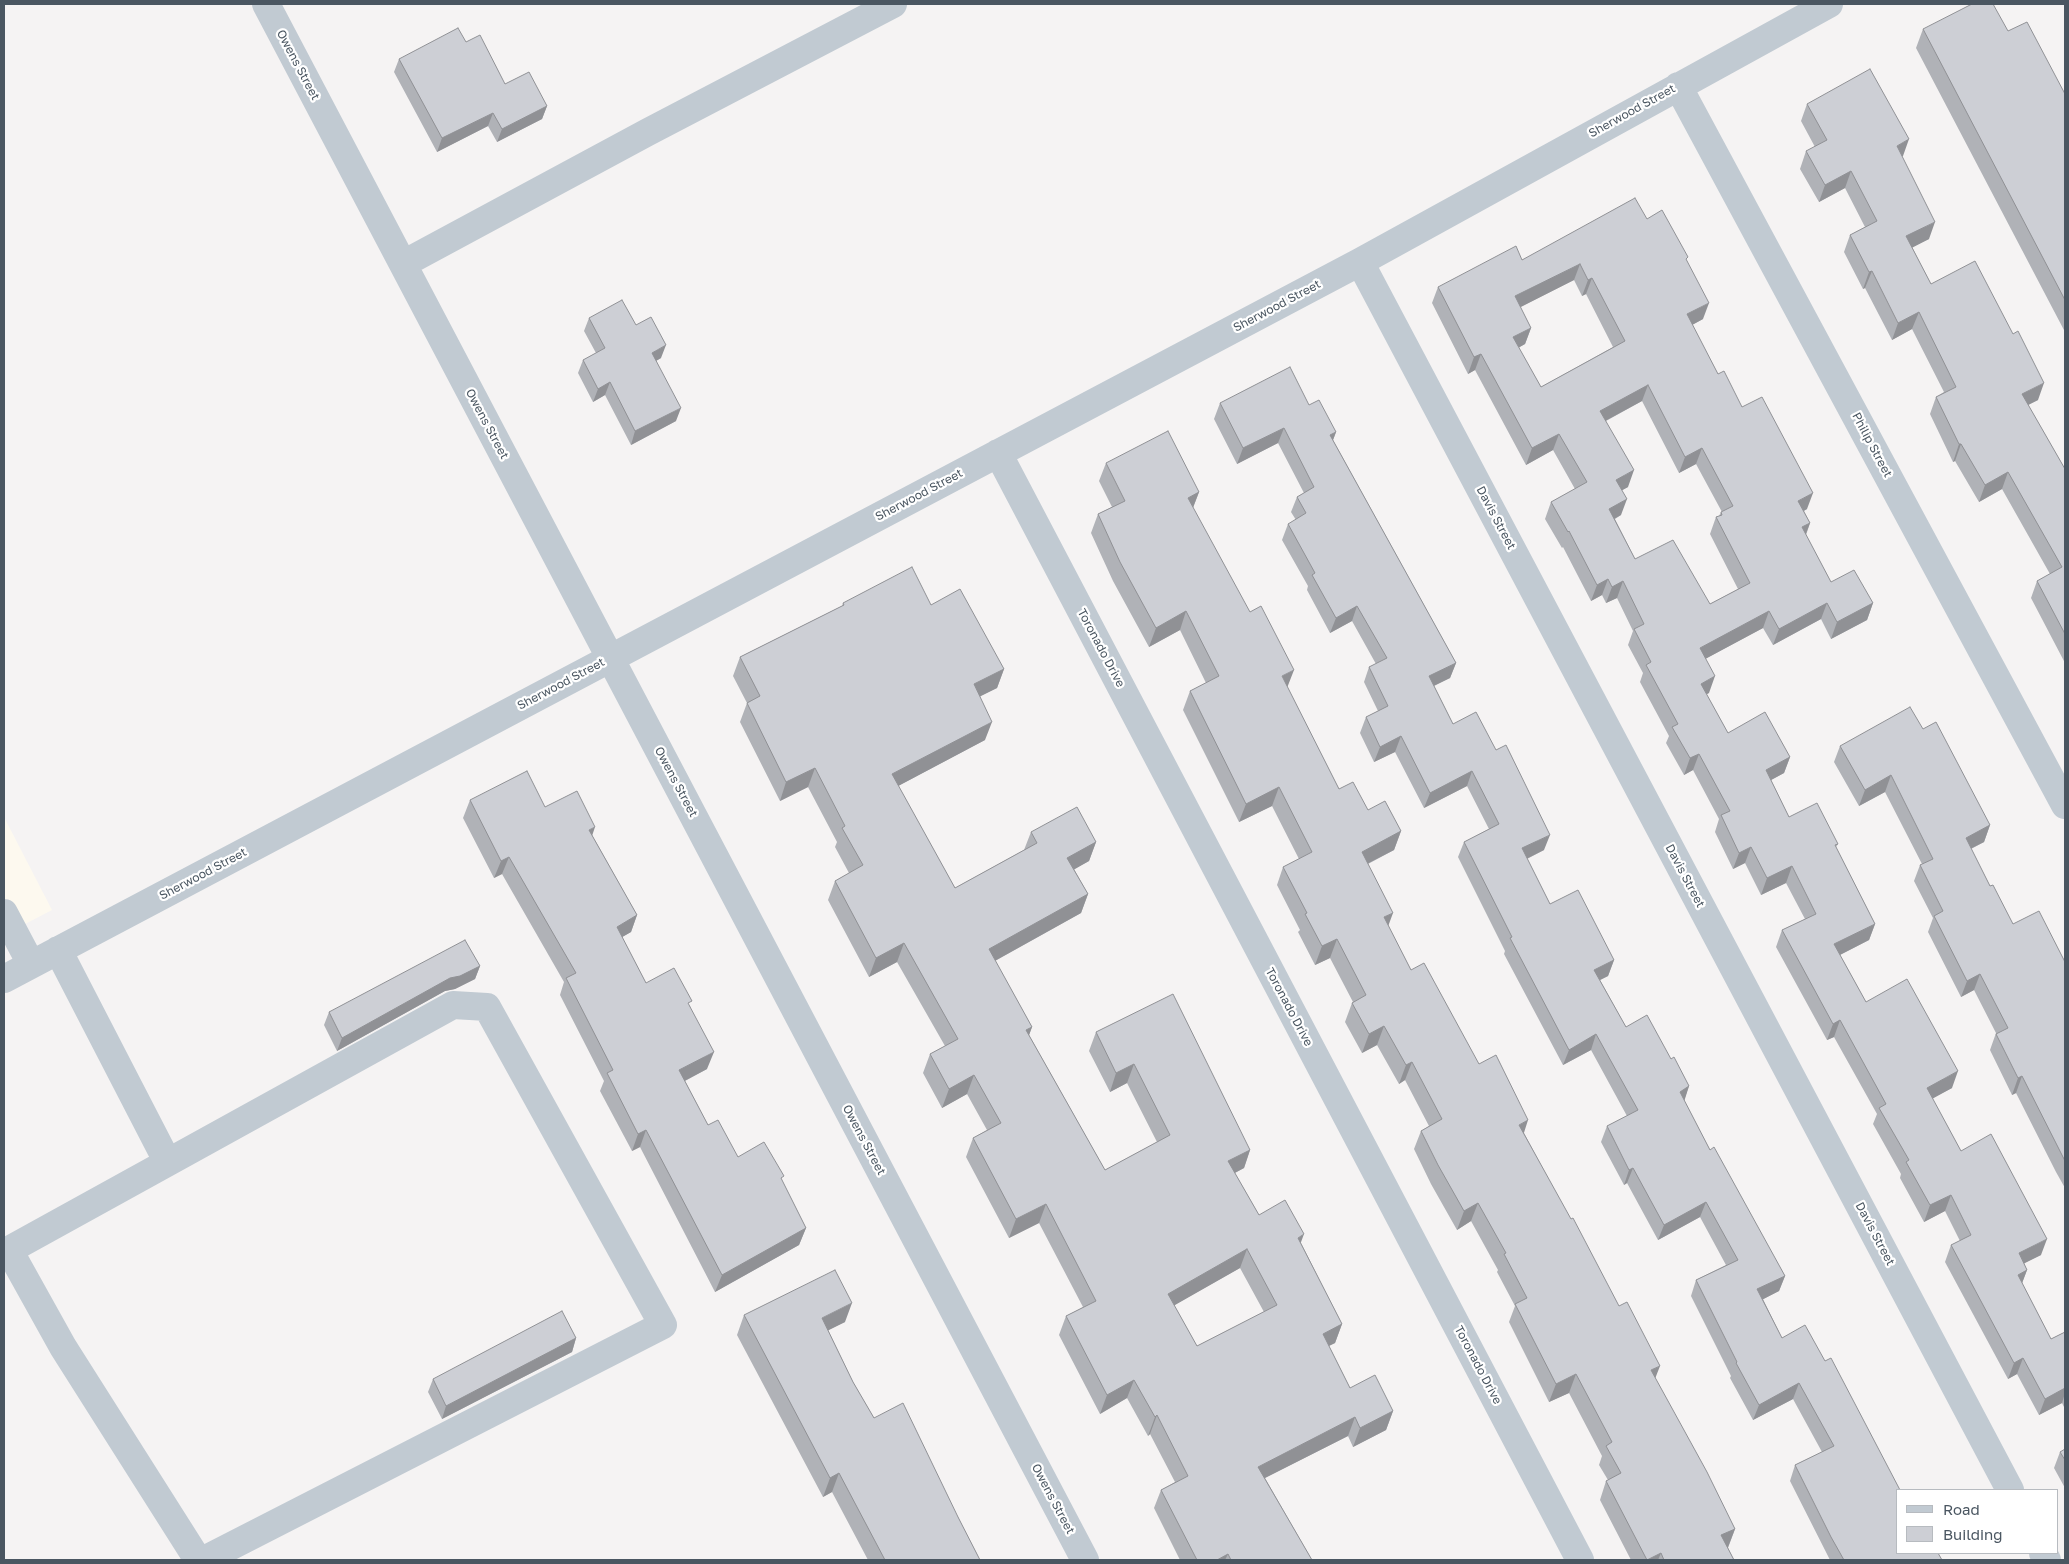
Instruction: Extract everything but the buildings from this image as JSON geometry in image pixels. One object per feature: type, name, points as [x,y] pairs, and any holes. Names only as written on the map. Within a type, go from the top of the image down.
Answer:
[{"type":"street","name":"Owens Street","points":[[266,4],[1085,1560]]},
{"type":"street","points":[[403,264],[648,132],[894,4]]},
{"type":"street","name":"Sherwood Street","points":[[4,979],[1360,262],[1830,4]]},
{"type":"street","name":"Philip Street","points":[[1678,86],[2065,805]]},
{"type":"street","name":"Davis Street","points":[[1360,262],[2009,1489]]},
{"type":"street","name":"Toronado Drive","points":[[998,453],[1580,1560]]},
{"type":"street","points":[[4,913],[31,964]]},
{"type":"street","points":[[58,950],[167,1161]]},
{"type":"street","points":[[198,1560],[63,1347],[6,1250],[454,1005],[487,1007],[610,1227],[662,1325],[204,1560]]},
{"type":"shaded area","points":[[4,817],[52,910],[4,935]]}]
